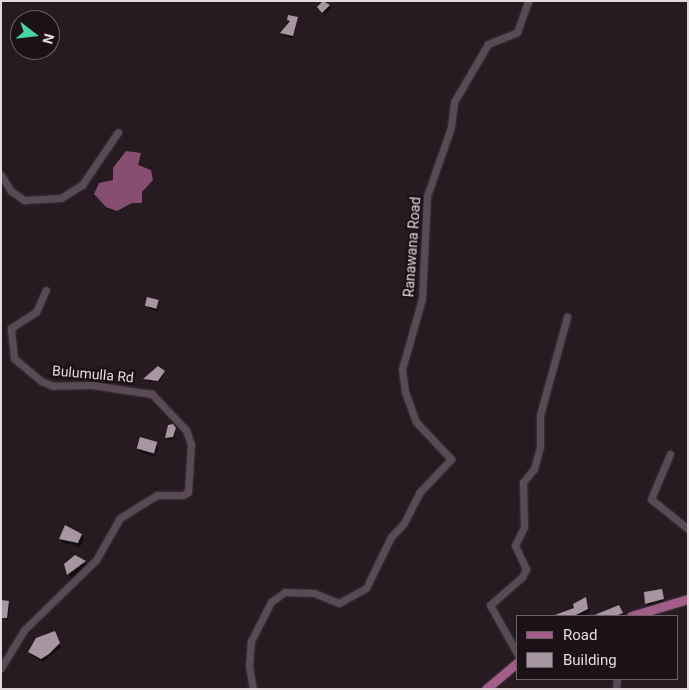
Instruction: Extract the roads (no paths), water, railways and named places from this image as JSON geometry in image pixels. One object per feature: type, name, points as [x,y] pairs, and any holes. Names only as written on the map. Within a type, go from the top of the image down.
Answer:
[{"type":"main road","points":[[634,615],[688,599]]},
{"type":"main road","points":[[486,689],[516,664]]},
{"type":"street","name":"Ranawana Road","points":[[253,689],[249,667],[251,641],[271,602],[284,592],[314,594],[339,602],[366,588],[391,537],[404,523],[419,493],[451,459],[416,422],[405,392],[402,369],[422,300],[427,196],[451,128],[454,102],[488,44],[517,32],[528,1]]},
{"type":"street","points":[[1,175],[11,191],[24,200],[61,198],[82,185],[118,132]]},
{"type":"street","name":"Bulumulla Rd","points":[[1,668],[24,630],[96,560],[120,518],[157,495],[184,495],[188,492],[191,444],[186,430],[152,394],[92,385],[53,386],[41,381],[14,358],[11,328],[36,312],[46,290]]},
{"type":"street","points":[[516,652],[490,605],[522,577],[526,569],[515,545],[524,527],[524,482],[534,469],[540,447],[540,415],[567,317]]},
{"type":"street","points":[[670,454],[651,499],[688,529]]}]
